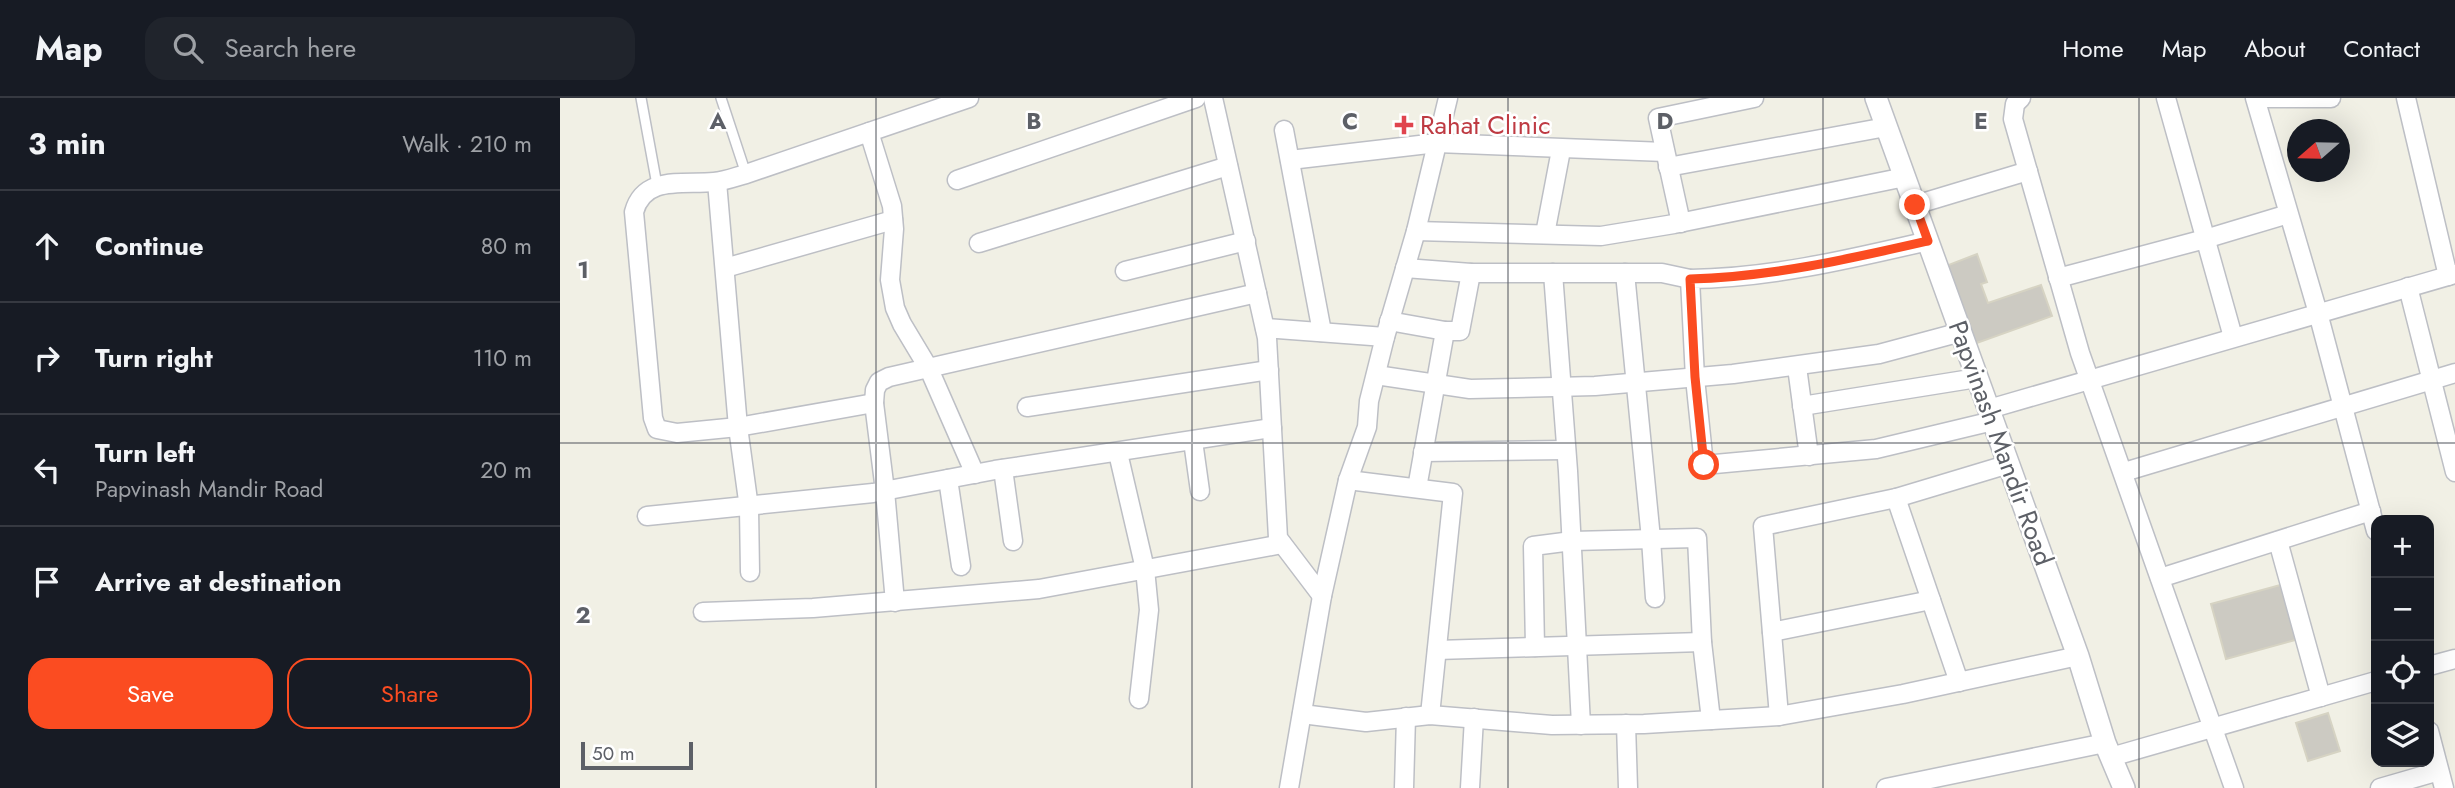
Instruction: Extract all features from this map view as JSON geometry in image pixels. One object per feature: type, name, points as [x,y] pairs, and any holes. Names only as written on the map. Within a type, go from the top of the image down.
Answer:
[{"type":"street","points":[[874,403],[738,427],[677,433],[657,429],[653,418],[634,212],[638,199],[657,185],[718,182],[969,98]]},
{"type":"street","points":[[957,180],[1196,98]]},
{"type":"street","points":[[1213,98],[1265,328],[1278,538],[1322,596]]},
{"type":"street","points":[[1289,788],[1322,596],[1348,480],[1367,427],[1369,401],[1416,231],[1448,98]]},
{"type":"street","points":[[1681,223],[1658,118],[1754,98]]},
{"type":"street","name":"Papvinash Mandir Road","points":[[1876,98],[2078,656],[2108,750],[2124,788]]},
{"type":"street","points":[[2021,98],[2015,104],[2013,119],[2090,379],[2234,788]]},
{"type":"street","points":[[2166,98],[2233,337]]},
{"type":"street","points":[[2331,98],[2257,98],[2372,515]]},
{"type":"street","points":[[1690,279],[1695,377],[1704,465],[1895,445],[1991,415],[2090,379],[2451,275],[2406,98]]},
{"type":"street","points":[[1290,160],[1437,143],[1561,150],[1667,160],[1886,127]]},
{"type":"street","points":[[1284,130],[1322,332]]},
{"type":"street","points":[[869,132],[884,173],[892,206],[890,280],[895,308],[929,369],[975,474]]},
{"type":"street","points":[[1545,234],[1561,150]]},
{"type":"street","points":[[979,243],[1228,166]]},
{"type":"street","points":[[1915,205],[2028,171]]},
{"type":"street","points":[[1416,231],[1601,236],[1681,223],[1905,177]]},
{"type":"street","points":[[718,182],[738,427],[749,508],[750,572]]},
{"type":"street","points":[[2059,278],[2288,214]]},
{"type":"street","points":[[725,268],[893,220]]},
{"type":"street","points":[[1125,271],[1246,241]]},
{"type":"street","points":[[1405,268],[1471,273],[1662,273],[1690,279],[1736,277],[1833,263],[1928,241]]},
{"type":"street","points":[[1265,328],[1322,332],[1387,329],[1460,331],[1471,273]]},
{"type":"street","points":[[1625,273],[1655,598]]},
{"type":"street","points":[[1553,274],[1572,541],[1581,725]]},
{"type":"street","points":[[2408,287],[2454,466]]},
{"type":"street","points":[[895,602],[874,403],[879,382],[1257,293]]},
{"type":"street","points":[[1417,488],[1446,331]]},
{"type":"street","points":[[1376,375],[1470,389],[1635,383],[1797,367],[1879,354],[1961,332]]},
{"type":"street","points":[[1797,367],[1809,456]]},
{"type":"street","points":[[1027,407],[1269,370]]},
{"type":"street","points":[[2124,472],[2455,373]]},
{"type":"street","points":[[1802,407],[1977,377]]},
{"type":"street","points":[[647,516],[749,508],[885,491],[1003,469],[1272,428]]},
{"type":"street","points":[[1193,441],[1200,491]]},
{"type":"street","points":[[1423,452],[1566,450]]},
{"type":"street","points":[[1118,453],[1145,569],[1149,610],[1139,699]]},
{"type":"street","points":[[1779,716],[1763,526],[1896,498],[2008,464]]},
{"type":"street","points":[[1003,469],[1013,541]]},
{"type":"street","points":[[948,479],[961,566]]},
{"type":"street","points":[[1348,480],[1452,493],[1430,715]]},
{"type":"street","points":[[1896,498],[1959,682]]},
{"type":"street","points":[[2160,578],[2371,511]]},
{"type":"street","points":[[1535,647],[1533,546],[1572,541],[1697,538],[1702,642],[1711,720]]},
{"type":"street","points":[[2278,541],[2321,696]]},
{"type":"street","points":[[703,612],[813,608],[1039,589],[1282,544]]},
{"type":"street","points":[[1772,632],[1931,600]]},
{"type":"street","points":[[1437,650],[1702,642]]},
{"type":"street","points":[[1302,715],[1366,722],[1430,715],[1552,725],[1779,716],[2078,656]]},
{"type":"street","points":[[2434,665],[2455,659]]},
{"type":"street","points":[[1886,788],[2108,750],[2212,727],[2371,682]]},
{"type":"street","points":[[1404,788],[1406,717]]},
{"type":"street","points":[[1470,788],[1474,718]]},
{"type":"street","points":[[1626,724],[1628,788]]},
{"type":"street","points":[[2380,788],[2442,779],[2434,749]]},
{"type":"lane","points":[[641,98],[657,185]]},
{"type":"lane","points":[[721,98],[746,174]]},
{"type":"building","points":[[1977,254],[1987,282],[1981,284],[1988,303],[2041,285],[2052,316],[1974,344],[1946,266]]},
{"type":"building","points":[[2284,584],[2299,639],[2226,659],[2211,604]]},
{"type":"building","points":[[2328,713],[2340,751],[2308,761],[2296,723]]},
{"type":"place","name":"Rahat Clinic","points":[[1404,125]]},
{"type":"route","points":[[1704,465],[1695,377],[1690,279],[1736,277],[1833,263],[1928,241],[1915,205]]}]
